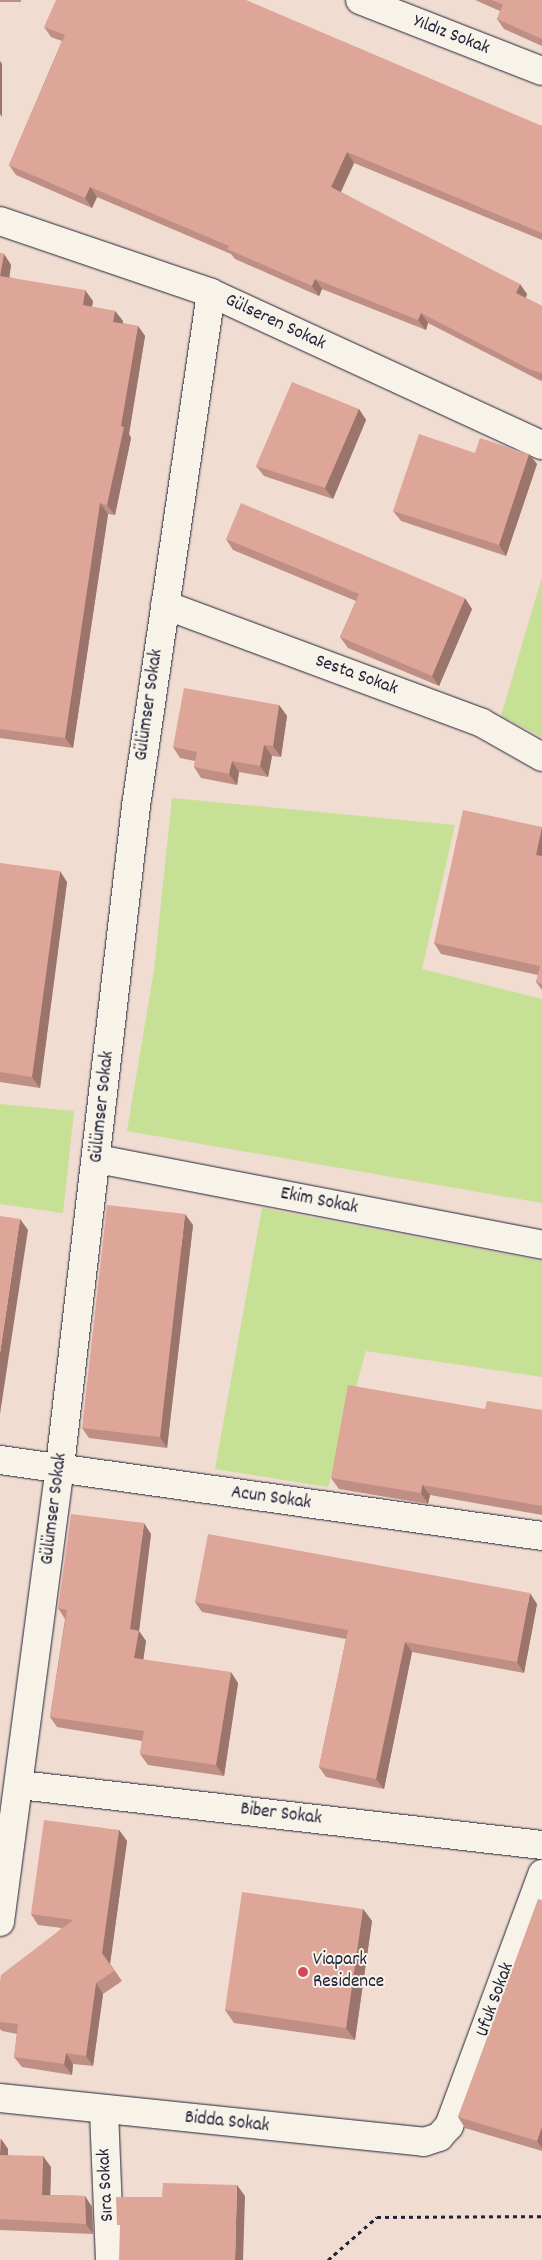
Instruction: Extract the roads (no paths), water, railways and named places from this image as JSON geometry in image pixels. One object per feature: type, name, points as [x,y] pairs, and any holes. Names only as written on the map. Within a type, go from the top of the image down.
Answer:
[{"type":"street","name":"Yıldız Sokak","points":[[360,0],[542,71]]},
{"type":"street","name":"Gülseren Sokak","points":[[0,221],[210,293],[542,445]]},
{"type":"street","name":"Gülümser Sokak","points":[[0,1922],[20,1785],[60,1466],[97,1159],[136,806],[210,293]]},
{"type":"street","name":"Sesta Sokak","points":[[165,604],[482,723],[542,757]]},
{"type":"street","name":"Ekim Sokak","points":[[97,1159],[542,1245]]},
{"type":"street","name":"Acun Sokak","points":[[0,1460],[60,1466],[542,1536]]},
{"type":"street","name":"Biber Sokak","points":[[20,1785],[542,1845]]},
{"type":"street","name":"Ufuk Sokak","points":[[449,2126],[542,1874]]},
{"type":"street","name":"Bidda Sokak","points":[[0,2098],[104,2111],[424,2142],[439,2138],[449,2126]]},
{"type":"street","name":"Sıra Sokak","points":[[104,2111],[110,2260]]},
{"type":"place","name":"Viapark Residence","points":[[303,1972]]}]
